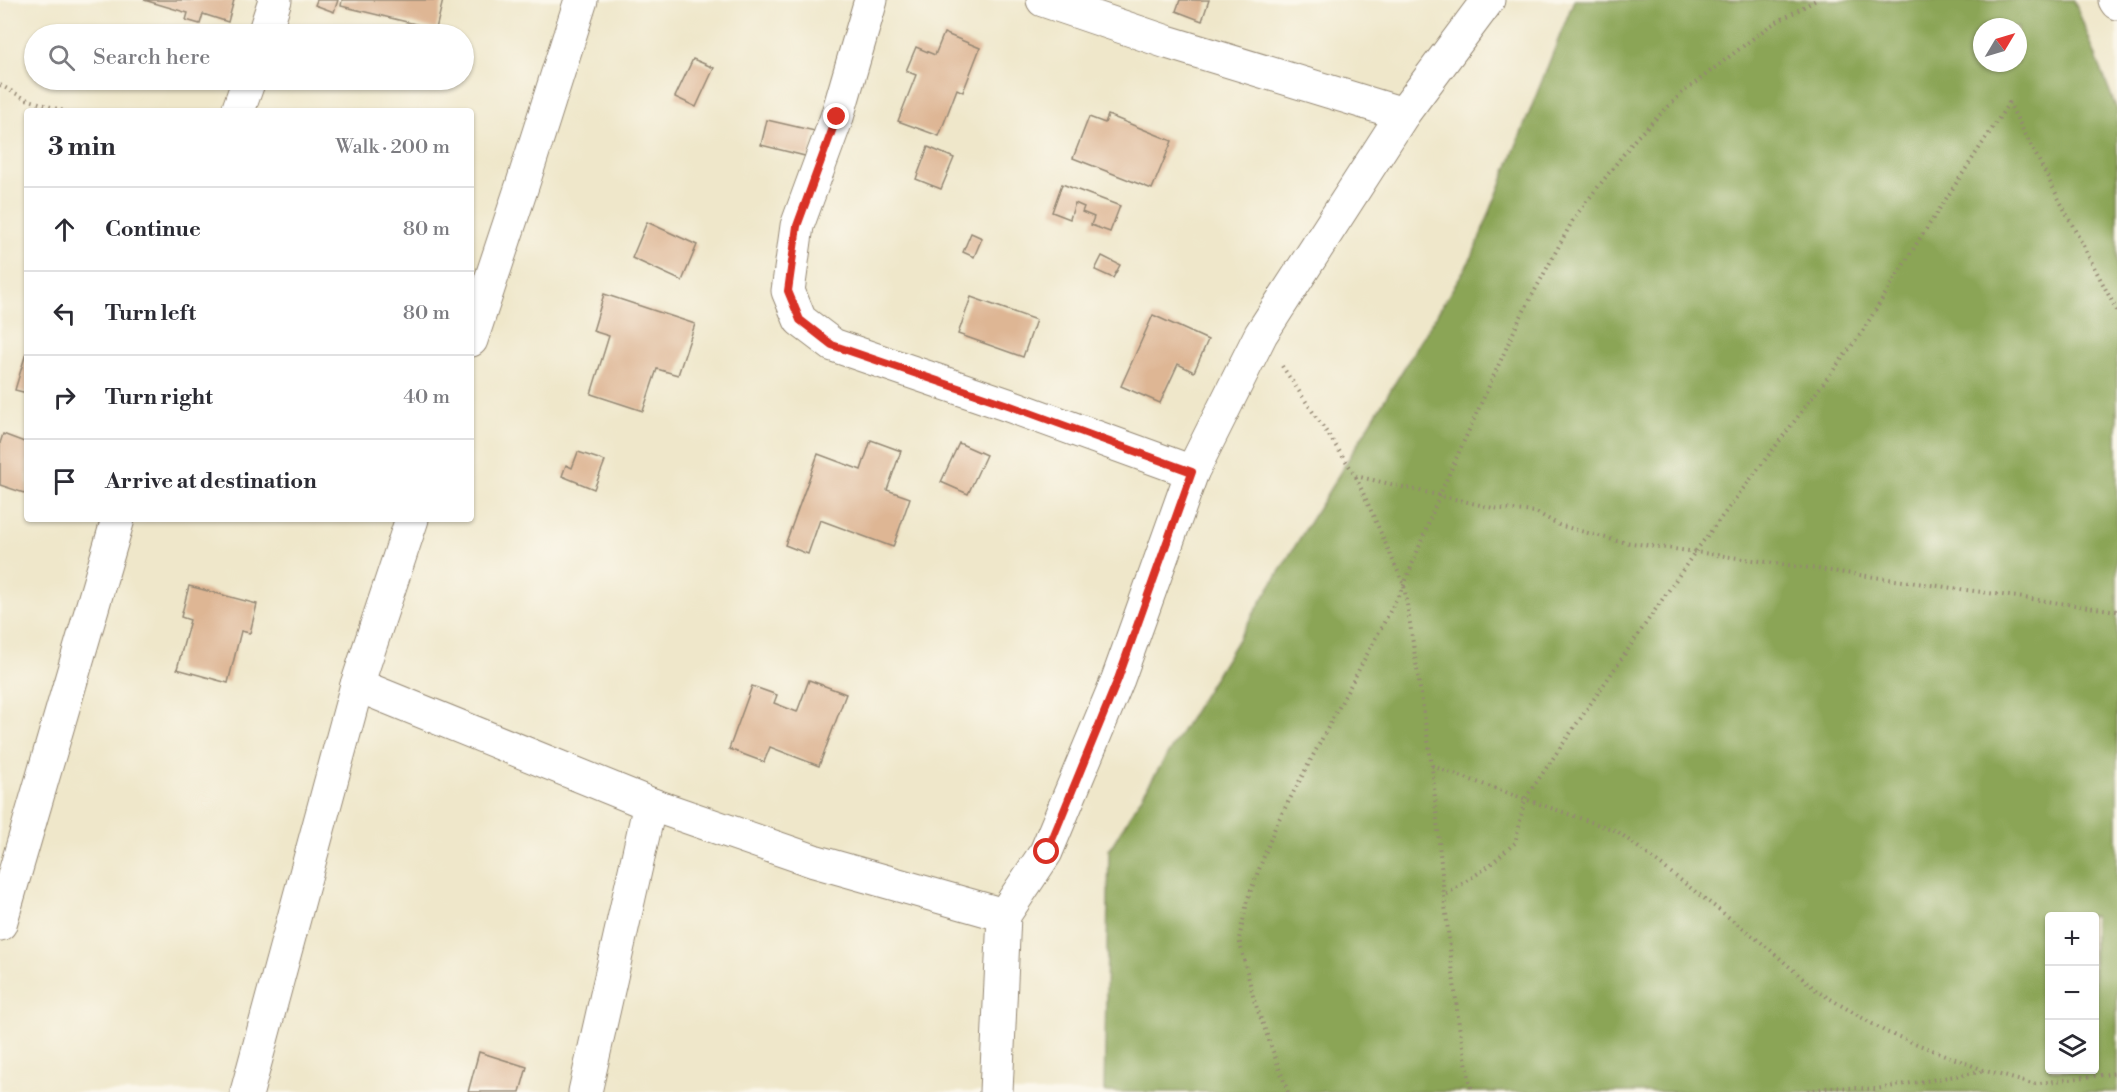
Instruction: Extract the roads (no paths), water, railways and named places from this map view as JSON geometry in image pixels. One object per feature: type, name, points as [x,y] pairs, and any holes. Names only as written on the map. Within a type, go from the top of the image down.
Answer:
[{"type":"street","points":[[267,24],[275,0]]},
{"type":"street","points":[[474,331],[524,183],[581,0]]},
{"type":"street","points":[[871,0],[837,117],[797,226],[788,291],[800,320],[832,345],[1008,405],[1192,472]]},
{"type":"street","points":[[1043,0],[1167,42],[1403,114]]},
{"type":"street","points":[[996,1092],[1004,915],[1047,852],[1118,679],[1192,472],[1260,334],[1403,114],[1488,0]]},
{"type":"street","points":[[239,108],[245,90]]},
{"type":"street","points":[[0,924],[117,522]]},
{"type":"street","points":[[247,1092],[357,685],[411,522]]},
{"type":"street","points":[[357,685],[650,804],[814,861],[1004,915]]},
{"type":"street","points":[[585,1092],[650,804]]}]
